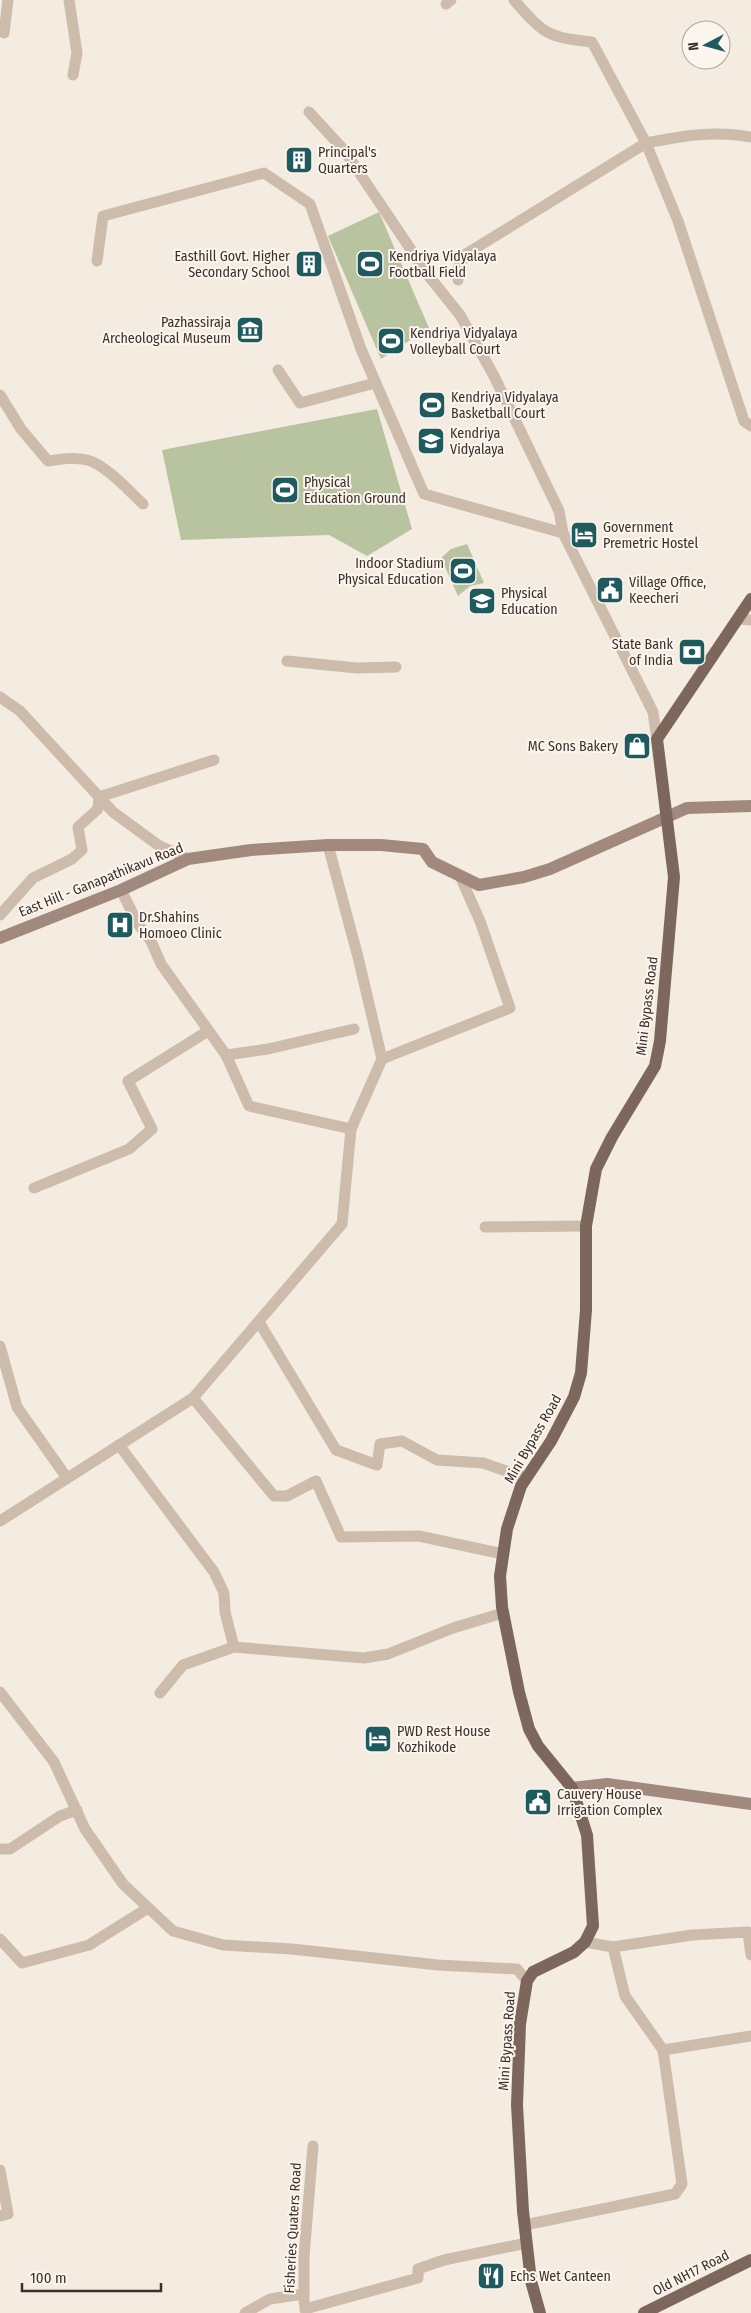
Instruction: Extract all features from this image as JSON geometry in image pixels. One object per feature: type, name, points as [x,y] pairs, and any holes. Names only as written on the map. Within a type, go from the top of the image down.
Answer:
[{"type":"main road","points":[[657,739],[745,620],[751,599]]},
{"type":"main road","name":"Mini Bypass Road","points":[[540,2313],[531,2281],[525,2225],[517,2104],[520,2024],[527,1981],[533,1972],[574,1952],[585,1942],[593,1926],[587,1836],[572,1788],[538,1746],[529,1729],[503,1613],[500,1576],[507,1529],[520,1486],[551,1441],[574,1397],[582,1373],[586,1310],[586,1226],[596,1169],[612,1137],[652,1072],[660,1041],[674,876],[657,739]]},
{"type":"main road","name":"East Hill - Ganapathikavu Road","points":[[0,938],[121,890],[188,859],[251,850],[328,845],[381,845],[423,848],[432,862],[479,886],[524,877],[550,869],[686,808],[751,806]]},
{"type":"main road","points":[[572,1788],[607,1784],[751,1804]]},
{"type":"main road","name":"Old NH17 Road","points":[[644,2313],[751,2260]]},
{"type":"street","points":[[4,33],[8,0]]},
{"type":"street","points":[[69,0],[77,53],[73,75]]},
{"type":"street","points":[[514,0],[540,29],[560,38],[592,42],[646,143],[678,221],[744,420],[751,426]]},
{"type":"street","points":[[309,112],[344,150],[428,275],[460,314],[494,376],[559,511],[563,533],[653,712],[657,739]]},
{"type":"street","points":[[458,280],[459,266],[466,254],[646,143],[690,134],[713,133],[751,137]]},
{"type":"street","points":[[97,261],[103,216],[264,172],[310,204],[375,383],[424,494],[563,533]]},
{"type":"street","points":[[278,370],[300,403],[375,383]]},
{"type":"street","points":[[0,395],[4,409],[48,462],[68,458],[89,460],[104,470],[143,504]]},
{"type":"street","points":[[287,661],[357,668],[396,667]]},
{"type":"street","points":[[0,697],[20,711],[112,812],[158,845],[188,859]]},
{"type":"street","points":[[99,797],[214,760]]},
{"type":"street","points":[[0,915],[33,878],[72,859],[82,850],[78,827],[98,810],[99,797]]},
{"type":"street","points":[[0,1521],[193,1398],[342,1224],[351,1130],[382,1059],[358,956],[328,845]]},
{"type":"street","points":[[382,1059],[510,1008],[480,921],[460,876]]},
{"type":"street","points":[[121,890],[138,924],[151,941],[161,964],[226,1055],[249,1106],[351,1130]]},
{"type":"street","points":[[226,1055],[268,1049],[354,1029]]},
{"type":"street","points":[[34,1188],[129,1149],[152,1129],[128,1081],[208,1031]]},
{"type":"street","points":[[485,1227],[586,1226]]},
{"type":"street","points":[[258,1322],[336,1450],[377,1466],[380,1444],[402,1441],[437,1460],[483,1463],[526,1478]]},
{"type":"street","points":[[0,1346],[17,1407],[67,1478]]},
{"type":"street","points":[[193,1398],[274,1496],[287,1496],[316,1481],[341,1537],[419,1536],[503,1554]]},
{"type":"street","points":[[118,1446],[214,1572],[224,1593],[234,1647]]},
{"type":"street","points":[[160,1693],[183,1665],[234,1647],[364,1658],[388,1654],[453,1628],[503,1613]]},
{"type":"street","points":[[0,1692],[54,1762],[85,1828],[123,1884],[173,1931],[223,1945],[438,1965],[517,1969],[527,1981]]},
{"type":"street","points":[[0,1849],[10,1850],[60,1816],[77,1810]]},
{"type":"street","points":[[0,1939],[22,1963],[89,1945],[148,1908]]},
{"type":"street","points":[[585,1942],[613,1947],[692,1935],[748,1932],[751,1955]]},
{"type":"street","points":[[525,2225],[674,2194],[682,2184],[663,2050],[626,1996],[613,1947]]},
{"type":"street","points":[[663,2050],[751,2036]]},
{"type":"street","name":"Fisheries Quaters Road","points":[[306,2311],[304,2257],[313,2146]]},
{"type":"street","points":[[0,2170],[8,2214],[0,2216]]},
{"type":"street","points":[[306,2311],[418,2278],[418,2269],[444,2260],[527,2243]]},
{"type":"street","points":[[245,2313],[270,2299],[304,2294]]},
{"type":"green space","points":[[379,212],[429,328],[381,359],[328,236]]},
{"type":"green space","name":"Physical Education Ground","points":[[377,409],[412,529],[367,556],[329,535],[181,540],[162,450]]},
{"type":"green space","name":"Indoor Stadium Physical Education","points":[[467,544],[484,583],[470,586],[458,596],[441,558],[451,549]]},
{"type":"place","name":"Principal's Quarters","points":[[299,160]]},
{"type":"place","name":"Easthill Govt. Higher Secondary School","points":[[309,264]]},
{"type":"place","name":"Kendriya Vidyalaya Football Field","points":[[370,264]]},
{"type":"place","name":"Pazhassiraja Archeological Museum","points":[[250,330]]},
{"type":"place","name":"Kendriya Vidyalaya Volleyball Court","points":[[391,341]]},
{"type":"place","name":"Kendriya Vidyalaya Basketball Court","points":[[432,405]]},
{"type":"place","name":"Kendriya Vidyalaya","points":[[431,441]]},
{"type":"place","name":"Physical Education Ground","points":[[285,490]]},
{"type":"place","name":"Government Premetric Hostel","points":[[584,535]]},
{"type":"place","name":"Indoor Stadium Physical Education","points":[[463,571]]},
{"type":"place","name":"Village Office, Keecheri","points":[[610,590]]},
{"type":"place","name":"Physical Education","points":[[482,601]]},
{"type":"place","name":"State Bank of India","points":[[692,652]]},
{"type":"place","name":"MC Sons Bakery","points":[[637,746]]},
{"type":"place","name":"Dr.Shahins Homoeo Clinic","points":[[120,925]]},
{"type":"place","name":"PWD Rest House Kozhikode","points":[[378,1739]]},
{"type":"place","name":"Cauvery House Irrigation Complex","points":[[538,1802]]},
{"type":"place","name":"Echs Wet Canteen","points":[[491,2276]]}]
